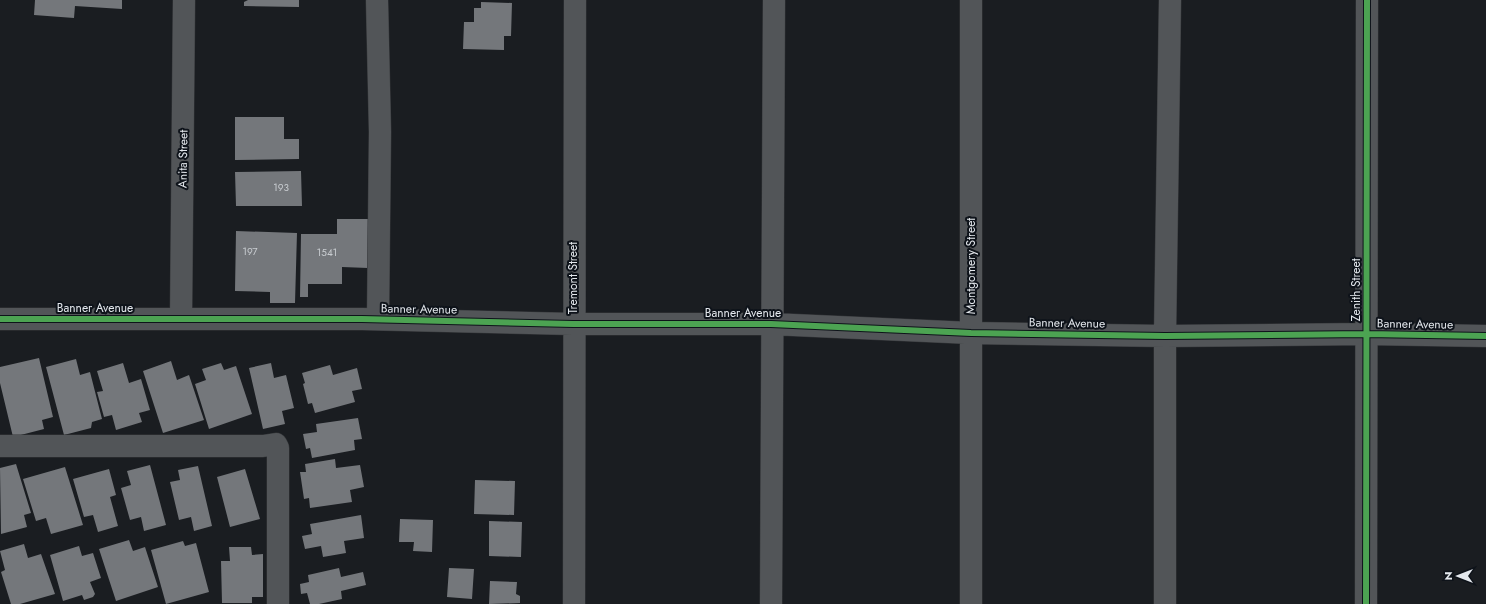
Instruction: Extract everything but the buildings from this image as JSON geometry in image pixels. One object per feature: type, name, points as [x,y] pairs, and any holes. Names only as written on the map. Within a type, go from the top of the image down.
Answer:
[{"type":"street","name":"Anita Street","points":[[181,319],[184,0]]},
{"type":"street","points":[[377,0],[380,132],[378,319]]},
{"type":"street","name":"Tremont Street","points":[[574,604],[573,324],[575,0]]},
{"type":"street","points":[[771,604],[771,324],[774,0]]},
{"type":"street","name":"Montgomery Street","points":[[971,0],[971,604]]},
{"type":"street","points":[[1165,604],[1165,336],[1170,0]]},
{"type":"street","name":"Zenith Street","points":[[1366,604],[1367,0]]},
{"type":"street","name":"Banner Avenue","points":[[0,319],[378,319],[573,324],[771,324],[971,333],[1165,336],[1367,334],[1486,336]]},
{"type":"street","points":[[0,446],[262,446],[276,444],[278,448],[278,604]]},
{"type":"cycle path","points":[[1366,604],[1367,0]]},
{"type":"cycle path","points":[[0,319],[362,319],[573,324],[771,324],[971,333],[1165,336],[1367,334],[1486,336]]}]
